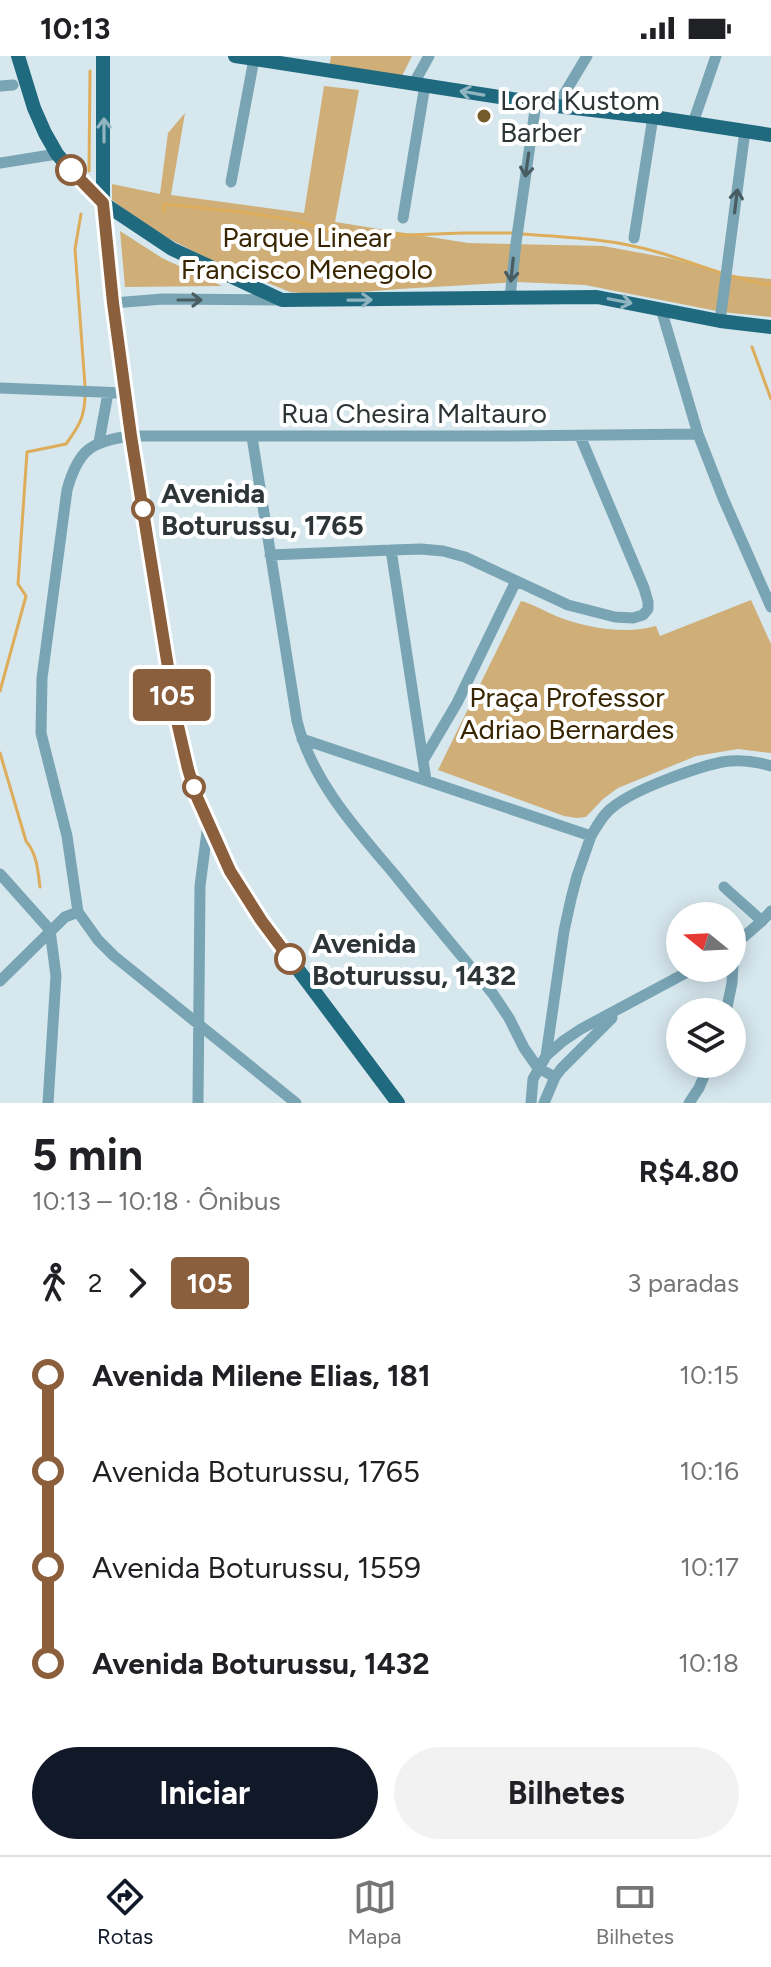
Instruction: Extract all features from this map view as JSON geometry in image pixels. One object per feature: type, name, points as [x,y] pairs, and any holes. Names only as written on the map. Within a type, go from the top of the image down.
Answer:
[{"type":"main road","points":[[18,56],[34,108],[57,154],[103,203],[172,249],[282,300],[597,297],[720,321],[771,327]]},
{"type":"main road","points":[[103,56],[103,203],[113,303],[176,717],[188,769],[196,795],[230,871],[261,920],[398,1103]]},
{"type":"main road","points":[[235,56],[536,103],[771,135]]},
{"type":"street","points":[[403,218],[420,84],[429,56]]},
{"type":"street","points":[[557,106],[587,56]]},
{"type":"street","points":[[693,123],[716,56]]},
{"type":"street","points":[[231,182],[255,58]]},
{"type":"street","points":[[510,297],[536,103]]},
{"type":"street","points":[[634,238],[653,117]]},
{"type":"street","points":[[720,321],[745,131]]},
{"type":"street","points":[[0,163],[57,154]]},
{"type":"street","points":[[113,303],[163,299],[282,300]]},
{"type":"street","points":[[661,309],[698,434],[771,607]]},
{"type":"street","points":[[0,388],[125,393]]},
{"type":"street","points":[[105,392],[99,442],[79,460],[67,490],[42,678],[40,716],[41,733],[67,836],[78,912],[114,956],[296,1103]]},
{"type":"street","name":"Rua Chesira Maltauro","points":[[99,442],[131,436],[698,434]]},
{"type":"street","points":[[270,555],[421,549],[443,551],[465,557],[568,605],[615,617],[643,615],[648,609],[644,588],[580,436]]},
{"type":"street","points":[[252,437],[297,721],[313,764],[342,811],[493,994],[538,1068],[555,1077]]},
{"type":"street","points":[[391,550],[426,780]]},
{"type":"street","points":[[424,759],[457,703],[516,581]]},
{"type":"street","points":[[302,739],[591,836]]},
{"type":"street","points":[[546,1056],[568,909],[591,836],[604,816],[632,795],[723,762],[757,762],[771,766]]},
{"type":"street","points":[[198,1103],[200,886],[208,823]]},
{"type":"street","points":[[0,874],[50,930],[56,976],[48,1103]]},
{"type":"street","points":[[724,887],[762,921]]},
{"type":"street","points":[[746,935],[771,911]]},
{"type":"street","points":[[0,981],[50,930],[65,917],[78,912]]},
{"type":"street","points":[[531,1103],[538,1068],[557,1045],[670,982]]},
{"type":"street","points":[[524,1048],[533,1085],[546,1098],[555,1077],[568,1061],[624,1007]]},
{"type":"street","points":[[549,1031],[568,1061]]},
{"type":"street","points":[[689,1103],[703,1078]]},
{"type":"green space","points":[[331,56],[412,56],[401,78],[329,68]]},
{"type":"green space","name":"Parque Linear Francisco Menegolo","points":[[324,86],[359,90],[335,222],[468,243],[603,246],[674,259],[729,275],[771,279],[771,317],[722,312],[585,285],[517,282],[325,295],[290,292],[236,273],[154,231],[112,200],[112,184],[160,194],[168,133],[185,113],[171,195],[304,213]]},
{"type":"green space","points":[[120,231],[162,258],[222,286],[125,287]]},
{"type":"green space","name":"Praça Professor Adriao Bernardes","points":[[751,600],[771,644],[771,753],[738,749],[696,756],[618,788],[586,817],[577,818],[438,770],[521,601],[593,627],[632,630],[656,626],[660,636]]},
{"type":"waterway","points":[[89,171],[90,71]]},
{"type":"waterway","points":[[164,212],[164,204],[241,212],[287,219],[342,234],[514,233]]},
{"type":"waterway","points":[[81,214],[75,249],[85,386]]},
{"type":"waterway","points":[[522,234],[623,244],[771,285]]},
{"type":"waterway","points":[[752,347],[771,399]]},
{"type":"waterway","points":[[0,691],[26,596],[18,584],[27,452],[66,444],[80,421],[85,394]]},
{"type":"waterway","points":[[0,753],[26,841],[35,857],[40,887]]},
{"type":"bus line","name":"105","points":[[71,170],[103,203],[131,436],[176,717],[188,769],[225,862],[290,959]]},
{"type":"place","name":"Lord Kustom Barber","points":[[484,116]]},
{"type":"place","name":"Avenida Boturussu, 1765","points":[[143,509]]},
{"type":"place","name":"Avenida Boturussu, 1432","points":[[290,959]]}]
